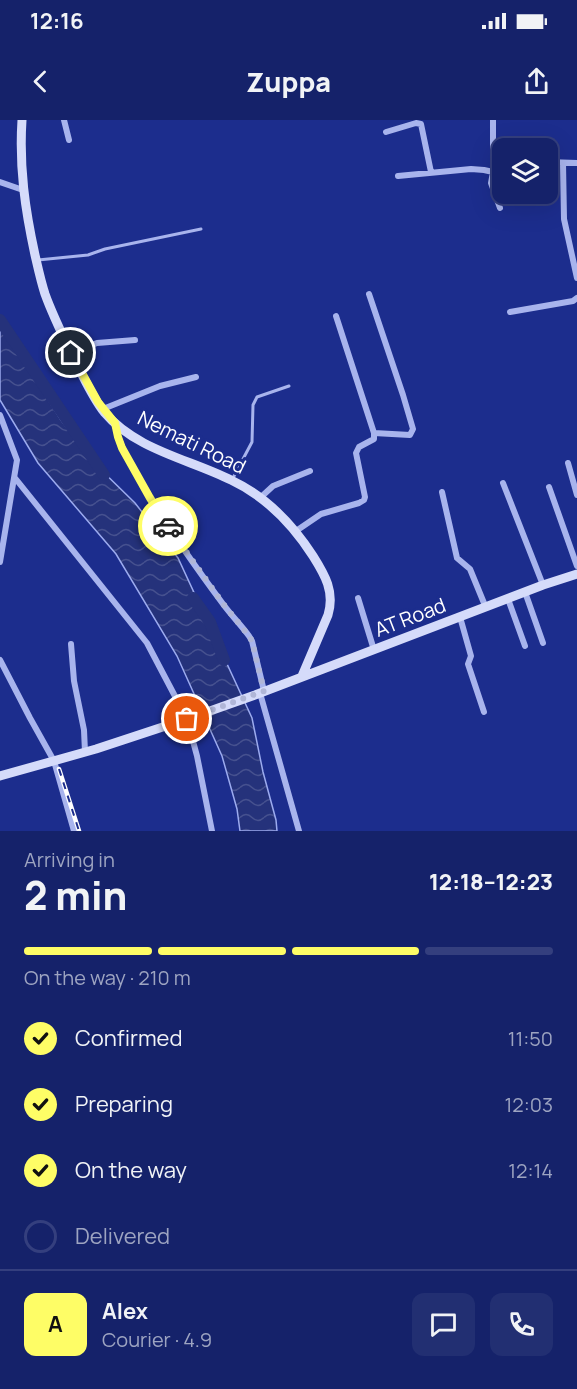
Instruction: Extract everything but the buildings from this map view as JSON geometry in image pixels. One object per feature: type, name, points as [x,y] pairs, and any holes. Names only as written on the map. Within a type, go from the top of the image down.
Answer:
[{"type":"street","name":"Nemati Road","points":[[21,120],[23,190],[44,291],[71,353],[103,410],[115,423],[149,445],[232,480],[260,498],[296,531],[322,571],[328,583],[331,601],[328,615],[302,676]]},
{"type":"street","points":[[64,120],[69,140]]},
{"type":"street","points":[[493,120],[493,138]]},
{"type":"street","points":[[386,132],[416,123],[421,124],[431,172]]},
{"type":"street","points":[[558,163],[577,163]]},
{"type":"street","points":[[563,163],[564,219],[577,278]]},
{"type":"street","points":[[398,176],[471,169],[492,172]]},
{"type":"street","points":[[0,182],[23,190]]},
{"type":"street","points":[[499,204],[500,208]]},
{"type":"street","points":[[369,294],[413,429],[410,435],[374,433]]},
{"type":"street","points":[[510,312],[573,301],[577,298]]},
{"type":"street","points":[[296,531],[321,514],[364,500],[365,492],[356,453],[358,447],[374,439],[374,433],[336,316]]},
{"type":"street","points":[[71,353],[98,343],[135,340]]},
{"type":"street","points":[[103,410],[160,386],[196,377]]},
{"type":"street","points":[[0,415],[17,456],[0,562]]},
{"type":"street","points":[[115,423],[122,448],[150,498],[183,548],[252,641],[260,693],[299,831]]},
{"type":"street","points":[[568,463],[577,495]]},
{"type":"street","points":[[260,498],[273,486],[310,471]]},
{"type":"street","points":[[15,478],[142,635],[190,718],[212,831]]},
{"type":"street","points":[[503,483],[543,585]]},
{"type":"street","points":[[549,487],[577,566]]},
{"type":"street","points":[[442,492],[457,558],[470,569],[486,608]]},
{"type":"street","name":"AT Road","points":[[190,718],[577,574]]},
{"type":"street","points":[[525,592],[543,643]]},
{"type":"street","points":[[358,598],[374,650]]},
{"type":"street","points":[[508,599],[525,646]]},
{"type":"street","points":[[460,617],[471,656],[468,664],[484,712]]},
{"type":"street","points":[[71,644],[74,681],[84,729],[85,752]]},
{"type":"street","points":[[0,660],[54,761],[74,831]]},
{"type":"street","points":[[0,776],[85,752],[190,718]]},
{"type":"lane","points":[[36,260],[88,255],[105,249],[201,229]]},
{"type":"lane","points":[[232,480],[252,442],[254,400],[290,386]]},
{"type":"water","points":[[0,324],[61,420],[90,459],[135,503],[178,558],[252,718],[277,831],[240,831],[237,809],[222,756],[177,656],[116,554],[38,463],[0,400]]},
{"type":"waterway","points":[[0,320],[104,475]]},
{"type":"waterway","points":[[193,598],[210,622],[224,660]]},
{"type":"railway","points":[[59,769],[79,831]]},
{"type":"way so far","points":[[168,526],[252,641],[264,691],[187,719]]},
{"type":"route","points":[[71,353],[91,392],[104,412],[115,423],[122,448],[168,526]]}]
